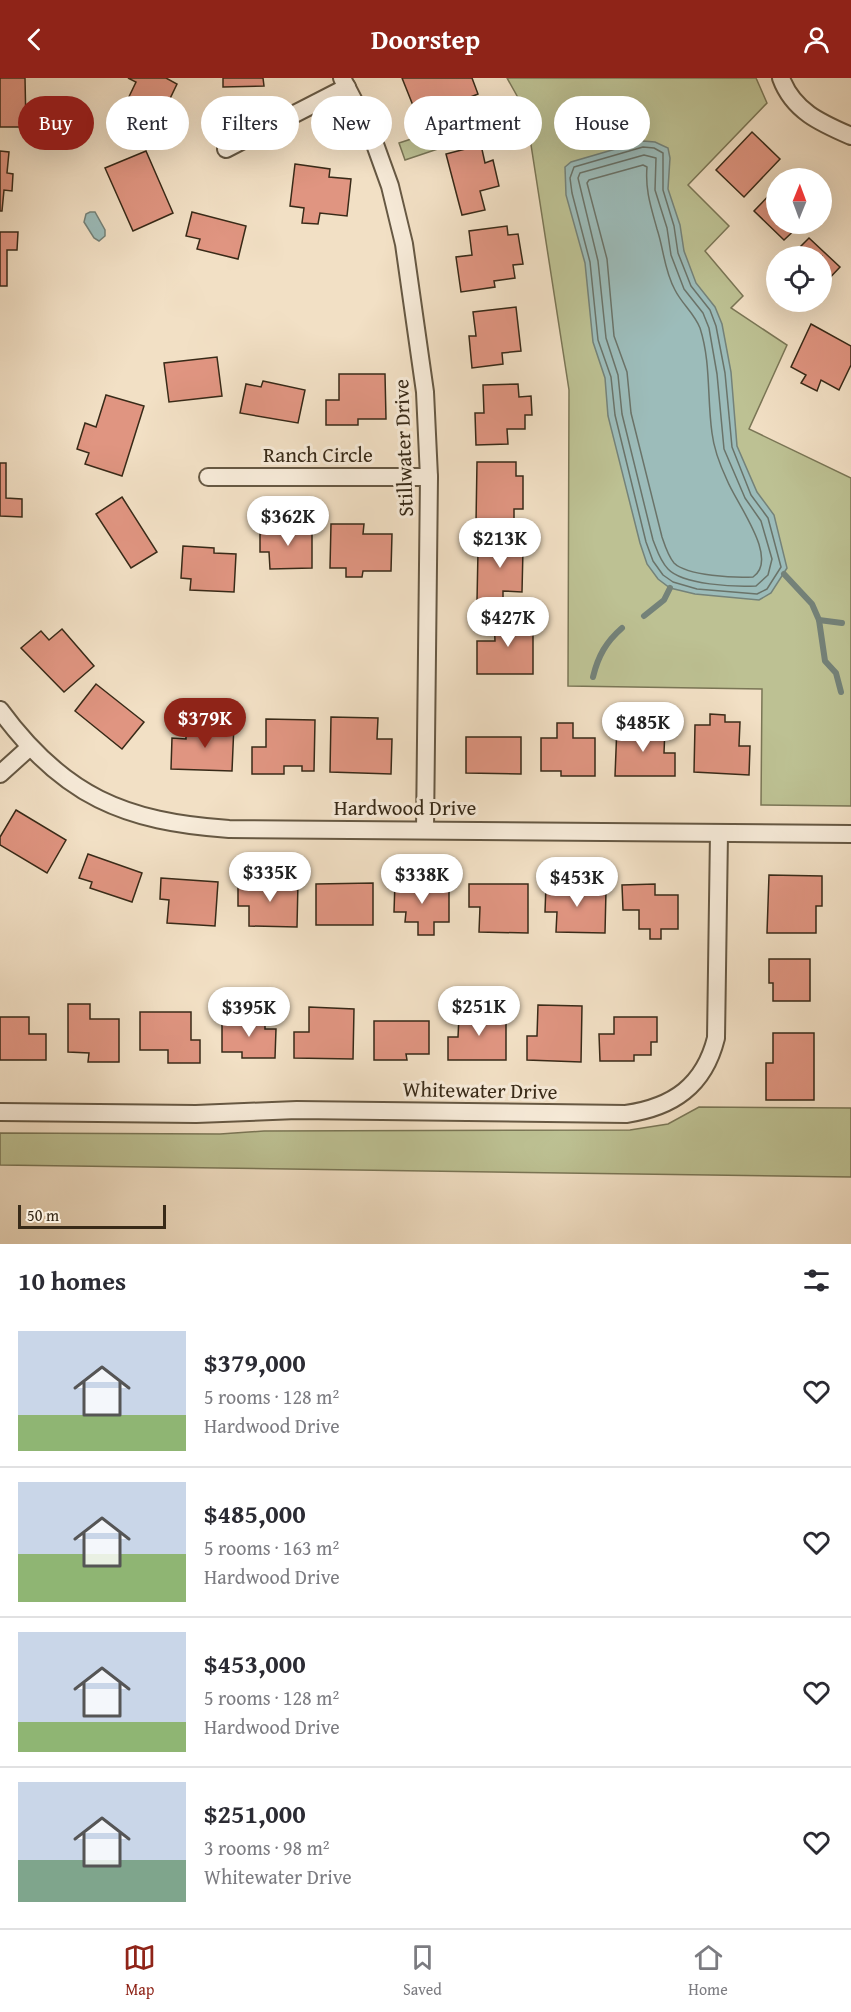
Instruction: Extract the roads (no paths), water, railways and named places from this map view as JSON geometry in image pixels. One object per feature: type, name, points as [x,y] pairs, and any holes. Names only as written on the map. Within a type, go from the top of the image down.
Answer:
[{"type":"street","points":[[781,78],[785,88],[811,118],[851,136]]},
{"type":"street","points":[[299,108],[345,82]]},
{"type":"street","name":"Stillwater Drive","points":[[345,82],[382,160],[404,244],[425,392],[429,477],[425,830]]},
{"type":"street","name":"Ranch Circle","points":[[208,477],[429,477]]},
{"type":"street","name":"Hardwood Drive","points":[[0,710],[30,747],[71,782],[92,796],[140,817],[164,822],[229,829],[851,834]]},
{"type":"street","points":[[0,774],[30,747]]},
{"type":"street","name":"Whitewater Drive","points":[[0,1112],[196,1114],[297,1110],[626,1114],[660,1107],[687,1090],[697,1079],[713,1052],[716,1038],[719,832]]},
{"type":"water","points":[[650,142],[668,148],[670,158],[668,189],[680,225],[684,251],[696,283],[715,307],[722,324],[731,372],[737,446],[757,492],[774,515],[787,568],[771,593],[759,600],[695,594],[670,588],[658,579],[647,564],[608,416],[605,378],[593,342],[585,263],[566,195],[565,167],[571,162],[612,150],[650,150]]},
{"type":"water","points":[[95,212],[105,230],[105,236],[99,241],[94,238],[84,222],[86,214]]},
{"type":"waterway","points":[[784,574],[812,604],[819,620],[825,661],[836,673],[841,692]]},
{"type":"waterway","points":[[644,616],[664,600],[670,588]]},
{"type":"waterway","points":[[819,620],[842,623]]},
{"type":"waterway","points":[[593,677],[603,650],[622,628]]}]
